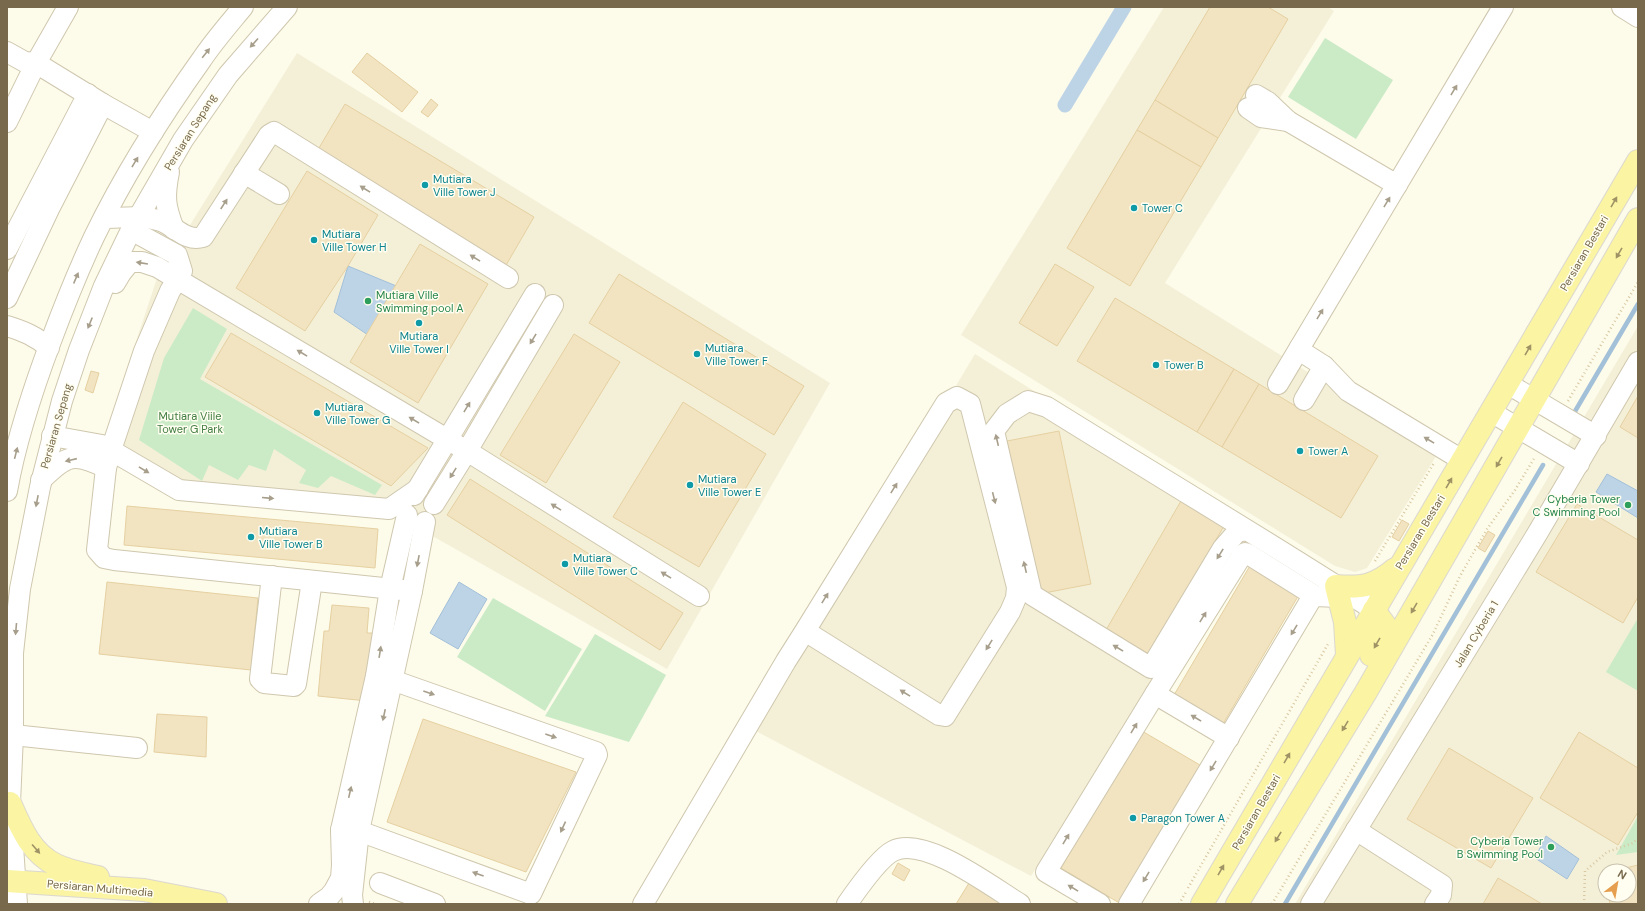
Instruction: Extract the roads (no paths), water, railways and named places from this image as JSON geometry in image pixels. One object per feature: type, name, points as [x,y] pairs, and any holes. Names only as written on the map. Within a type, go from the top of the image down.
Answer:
[{"type":"main road","name":"Persiaran Bestari","points":[[1202,904],[1638,161]]},
{"type":"main road","points":[[1237,904],[1366,692],[1638,219]]},
{"type":"main road","points":[[1374,610],[1390,611],[1396,609],[1421,570],[1425,566],[1441,562]]},
{"type":"main road","points":[[1347,655],[1345,622],[1338,592],[1376,583],[1401,565]]},
{"type":"main road","points":[[1366,692],[1360,675],[1384,631],[1385,625],[1374,610]]},
{"type":"main road","points":[[10,803],[25,836],[36,852],[56,866],[144,890]]},
{"type":"main road","name":"Persiaran Multimedia","points":[[11,881],[144,890],[216,904]]},
{"type":"street","points":[[7,122],[36,63],[68,7]]},
{"type":"street","points":[[7,491],[23,426],[48,348],[94,237],[153,132],[202,58],[243,7]]},
{"type":"street","name":"Persiaran Sepang","points":[[17,904],[11,881],[10,803],[14,653],[20,589],[41,480],[62,401],[79,350],[99,300],[135,224],[170,162],[183,140],[228,74],[287,7]]},
{"type":"street","points":[[1278,384],[1503,7]]},
{"type":"street","points":[[1622,7],[1638,16]]},
{"type":"street","points":[[7,52],[25,62],[36,63],[153,132]]},
{"type":"street","points":[[7,249],[96,99]]},
{"type":"street","points":[[7,298],[49,209],[96,99]]},
{"type":"street","points":[[1252,102],[1261,117],[1288,121],[1397,185]]},
{"type":"street","points":[[135,224],[150,218],[162,222],[195,239],[203,236],[269,135],[274,132],[508,278]]},
{"type":"street","points":[[170,162],[165,201],[174,229]]},
{"type":"street","points":[[244,173],[280,194]]},
{"type":"street","points":[[105,218],[135,224],[177,255],[182,271],[170,291],[144,351],[108,459],[96,550],[104,558],[412,591]]},
{"type":"street","points":[[99,300],[109,293],[120,273],[130,262],[150,264],[177,279],[219,294],[447,440],[699,596]]},
{"type":"street","points":[[534,294],[416,492],[408,500],[406,504],[406,512],[416,519],[432,517],[434,513],[434,504],[553,305]]},
{"type":"street","points":[[7,326],[32,334],[48,348]]},
{"type":"street","points":[[1300,347],[1302,352],[1324,366],[1348,391],[1462,460]]},
{"type":"street","name":"Jalan Cyberia 1","points":[[1311,904],[1596,436],[1638,362]]},
{"type":"street","points":[[1304,400],[1324,366]]},
{"type":"street","points":[[1508,384],[1596,436]]},
{"type":"street","points":[[643,904],[805,632],[946,403],[957,397],[970,404],[1017,587],[1016,598],[1010,612],[945,716],[939,715],[805,632]]},
{"type":"street","points":[[1247,530],[1238,532],[1223,548],[1151,668],[1032,595],[994,431],[1007,414],[1028,401],[1048,407],[1156,475],[1247,530],[1295,560],[1338,592],[1374,610]]},
{"type":"street","points":[[1491,412],[1579,464]]},
{"type":"street","points":[[52,436],[95,444],[108,459]]},
{"type":"street","points":[[41,480],[60,463],[74,458],[108,459],[179,490],[389,509],[416,492]]},
{"type":"street","points":[[416,492],[426,495],[434,504]]},
{"type":"street","points":[[384,678],[390,589],[416,519]]},
{"type":"street","points":[[319,904],[329,897],[341,878],[342,865],[384,678],[412,591],[416,519]]},
{"type":"street","points":[[1100,904],[1046,872],[1242,555],[1245,553],[1248,554],[1313,596]]},
{"type":"street","points":[[1285,577],[1295,560]]},
{"type":"street","points":[[272,576],[260,679],[264,683],[294,686],[296,684],[312,581]]},
{"type":"street","points":[[1313,596],[1338,592]]},
{"type":"street","points":[[1129,904],[1313,596]]},
{"type":"street","points":[[350,830],[529,899],[597,755],[596,752],[384,678]]},
{"type":"street","points":[[1155,694],[1229,738]]},
{"type":"street","points":[[13,735],[137,748]]},
{"type":"street","points":[[350,830],[353,904]]},
{"type":"street","points":[[1356,830],[1442,885],[1441,895],[1435,904]]},
{"type":"street","points":[[847,904],[882,859],[893,850],[913,847],[945,858],[1020,904]]},
{"type":"street","points":[[380,883],[435,904]]},
{"type":"water","name":"Mutiara Ville Swimming pool A","points":[[348,266],[406,290],[371,337],[334,312]]},
{"type":"water","name":"Cyberia Tower C Swimming Pool","points":[[1607,474],[1638,491],[1638,518],[1596,492]]},
{"type":"water","points":[[459,582],[487,599],[458,649],[430,633]]},
{"type":"water","name":"Cyberia Tower B Swimming Pool","points":[[1546,836],[1579,859],[1567,879],[1535,858]]},
{"type":"waterway","points":[[1065,105],[1124,7]]},
{"type":"waterway","points":[[1574,413],[1638,304]]},
{"type":"waterway","points":[[1285,904],[1543,465]]},
{"type":"place","name":"Mutiara Ville Tower J","points":[[425,185]]},
{"type":"place","name":"Tower C","points":[[1134,208]]},
{"type":"place","name":"Mutiara Ville Tower H","points":[[314,240]]},
{"type":"place","name":"Mutiara Ville Swimming pool A","points":[[368,301]]},
{"type":"place","name":"Mutiara Ville Tower I","points":[[419,323]]},
{"type":"place","name":"Mutiara Ville Tower F","points":[[697,354]]},
{"type":"place","name":"Tower B","points":[[1156,365]]},
{"type":"place","name":"Mutiara Ville Tower G","points":[[317,413]]},
{"type":"place","name":"Tower A","points":[[1300,451]]},
{"type":"place","name":"Mutiara Ville Tower E","points":[[690,485]]},
{"type":"place","name":"Cyberia Tower C Swimming Pool","points":[[1628,505]]},
{"type":"place","name":"Mutiara Ville Tower B","points":[[251,537]]},
{"type":"place","name":"Mutiara Ville Tower C","points":[[565,564]]},
{"type":"place","name":"Paragon Tower A","points":[[1133,818]]},
{"type":"place","name":"Cyberia Tower B Swimming Pool","points":[[1551,847]]},
{"type":"park label","name":"Mutiara Viile Tower G Park","points":[[190,422]]}]
